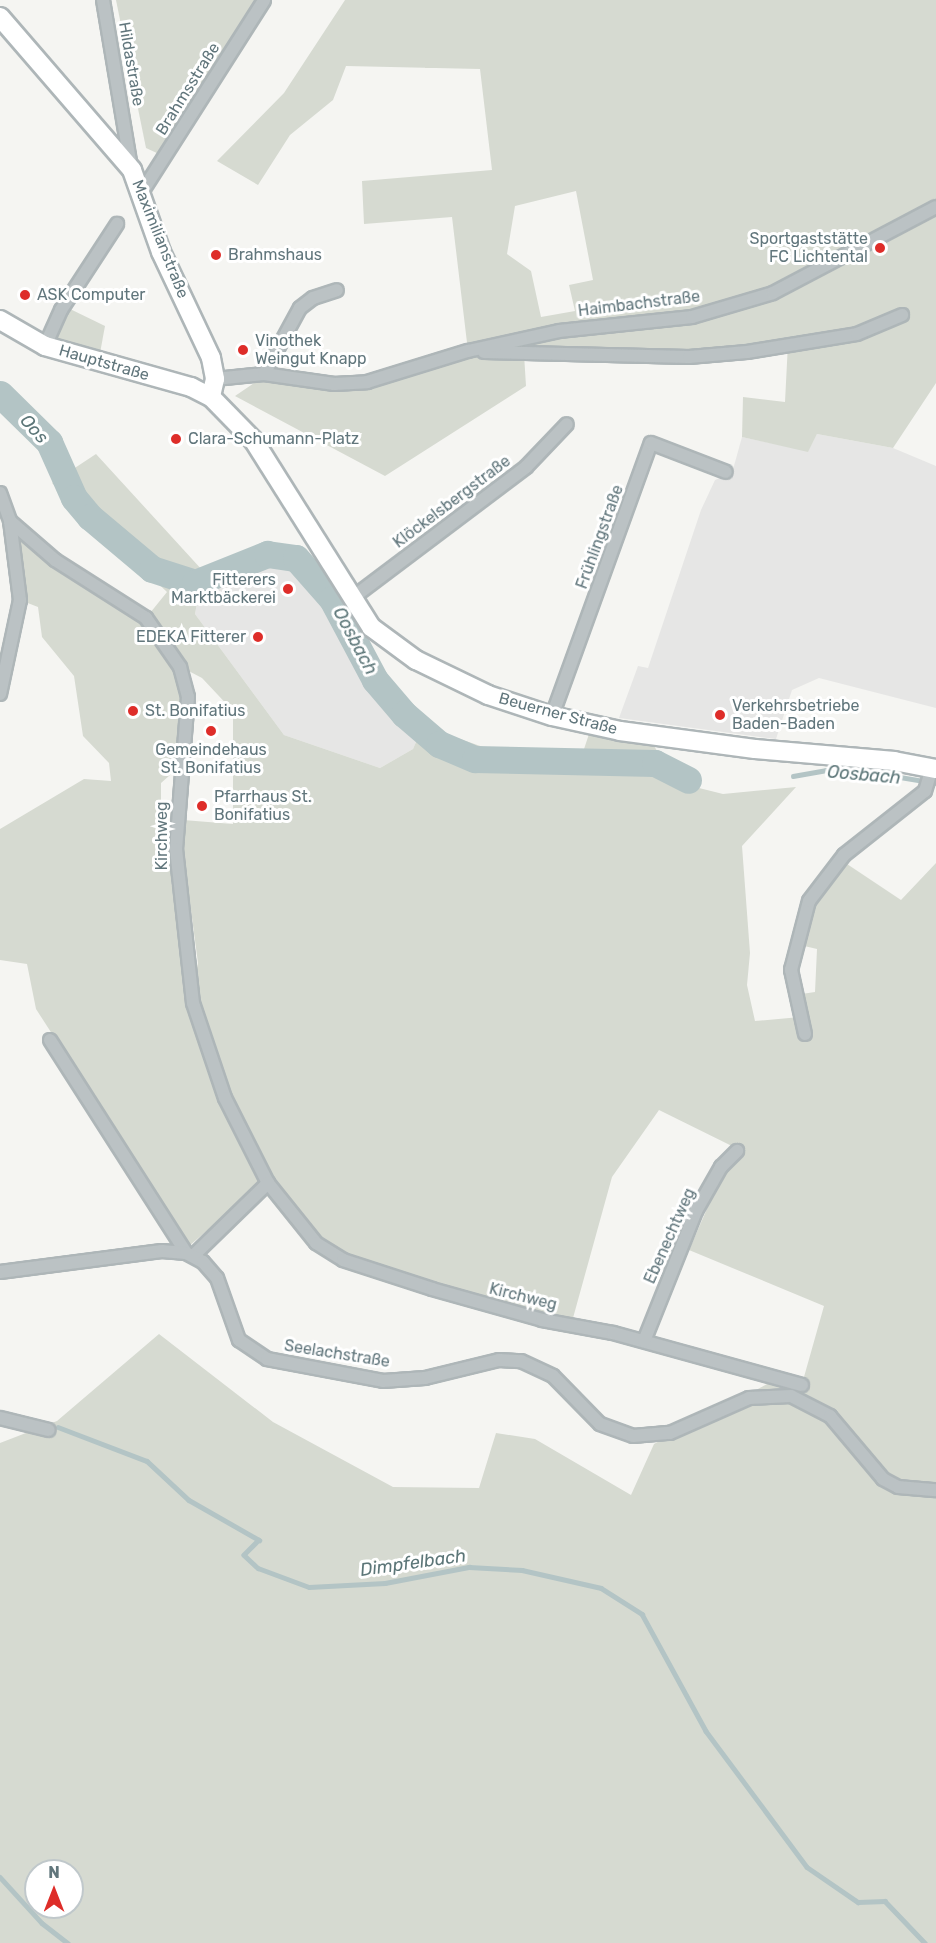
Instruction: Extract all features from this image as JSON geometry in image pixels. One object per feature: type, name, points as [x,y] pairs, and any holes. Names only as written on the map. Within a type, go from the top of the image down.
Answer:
[{"type":"main road","name":"Maximilianstraße","points":[[0,17],[132,170],[161,252],[211,358],[215,379],[211,397]]},
{"type":"main road","name":"Hauptstraße","points":[[0,320],[45,346],[192,387],[211,397]]},
{"type":"main road","name":"Beuerner Straße","points":[[211,397],[254,441],[351,599],[371,627],[416,660],[488,695],[552,716],[630,732],[755,749],[894,761],[933,771]]},
{"type":"street","name":"Hildastraße","points":[[103,0],[132,170]]},
{"type":"street","name":"Brahmsstraße","points":[[140,195],[264,0]]},
{"type":"street","name":"Haimbachstraße","points":[[215,379],[264,374],[334,384],[366,382],[468,351],[559,331],[692,317],[773,293],[936,207]]},
{"type":"street","points":[[45,346],[61,310],[117,224]]},
{"type":"street","points":[[264,374],[300,308],[313,298],[337,290]]},
{"type":"street","name":"Haimbachstraße","points":[[468,351],[700,356],[800,346],[857,334],[902,315]]},
{"type":"street","name":"Klöckelsbergstraße","points":[[351,599],[526,467],[567,424]]},
{"type":"street","name":"Frühlingstraße","points":[[552,716],[651,443],[726,471]]},
{"type":"street","points":[[0,493],[10,521],[20,610],[0,694]]},
{"type":"street","name":"Kirchweg","points":[[10,521],[56,560],[121,599],[146,618],[180,666],[188,697],[176,849],[194,1003],[225,1098],[268,1183],[316,1243],[343,1260],[542,1320],[644,1341],[802,1385]]},
{"type":"street","points":[[805,1034],[791,970],[809,901],[844,855],[925,791],[933,771]]},
{"type":"street","name":"Seelachstraße","points":[[50,1040],[190,1255],[217,1278],[239,1340],[267,1359],[383,1381],[425,1378],[499,1360],[521,1361],[554,1376],[600,1424],[633,1437],[670,1433],[749,1398],[791,1396],[830,1416],[882,1479],[898,1487],[936,1491]]},
{"type":"street","name":"Ebenechtweg","points":[[644,1341],[696,1210],[721,1167],[737,1151]]},
{"type":"street","points":[[0,1272],[162,1251],[190,1255],[268,1183]]},
{"type":"street","points":[[0,1418],[49,1430]]},
{"type":"shaded area","points":[[116,0],[263,0],[195,112],[159,154],[146,148]]},
{"type":"shaded area","points":[[345,0],[936,0],[936,383],[893,448],[817,434],[808,452],[742,437],[743,397],[785,402],[788,343],[683,352],[524,354],[526,386],[385,476],[235,396],[257,381],[334,384],[468,351],[452,217],[364,224],[362,181],[492,170],[480,69],[346,66],[333,100],[290,135],[258,185],[217,161],[284,93]],"holes":[[[576,191],[593,280],[569,285],[575,311],[541,317],[531,271],[507,254],[515,206]]]},
{"type":"shaded area","points":[[68,308],[105,326],[100,353],[53,338]]},
{"type":"shaded area","points":[[817,434],[893,448],[936,466],[936,708],[819,678],[792,690],[776,739],[619,718],[638,666],[648,668],[701,510],[715,480],[732,473],[742,437],[808,451]]},
{"type":"shaded area","points":[[96,454],[203,571],[195,614],[284,735],[380,768],[413,749],[423,726],[506,755],[582,755],[590,731],[653,744],[675,782],[723,794],[796,787],[742,846],[750,953],[747,985],[755,1021],[800,1017],[795,995],[815,992],[817,949],[800,945],[813,899],[847,864],[901,900],[936,863],[936,1943],[0,1943],[0,1443],[57,1421],[159,1334],[273,1422],[393,1487],[479,1488],[496,1433],[535,1439],[631,1495],[654,1444],[769,1383],[802,1384],[824,1306],[689,1250],[710,1202],[740,1150],[659,1110],[612,1177],[573,1318],[484,1304],[432,1289],[316,1243],[264,1182],[189,1246],[36,1009],[27,964],[0,960],[0,829],[84,779],[111,781],[109,763],[83,736],[74,676],[42,637],[38,607],[20,600],[14,548],[28,537],[146,618],[167,592],[52,483]],"holes":[[[181,667],[202,678],[233,711],[233,824],[183,820],[180,867],[188,888],[198,963],[189,999],[171,880],[174,854],[161,845],[161,783],[178,768]]]},
{"type":"shaded area","points":[[271,545],[301,551],[360,626],[387,686],[423,726],[413,749],[380,768],[284,735],[195,614],[203,571]]},
{"type":"waterway","name":"Oosbach","points":[[0,394],[49,442],[74,498],[90,517],[152,569],[195,583],[267,554],[296,558],[332,599],[375,680],[404,714],[439,744],[475,759],[655,763],[688,780]]},
{"type":"waterway","name":"Oosbach","points":[[793,776],[826,770],[870,772],[936,783]]},
{"type":"waterway","name":"Dimpfelbach","points":[[58,1427],[147,1461],[189,1500],[259,1540],[244,1555],[258,1568],[309,1587],[385,1583],[469,1567],[522,1570],[601,1588],[642,1614],[706,1731],[807,1867],[858,1902],[885,1901],[925,1943]]},
{"type":"waterway","points":[[0,1877],[42,1923],[68,1943]]},
{"type":"place","name":"Sportgaststätte FC Lichtental","points":[[880,248]]},
{"type":"place","name":"Brahmshaus","points":[[216,255]]},
{"type":"place","name":"ASK Computer","points":[[25,295]]},
{"type":"place","name":"Vinothek Weingut Knapp","points":[[243,350]]},
{"type":"place","name":"Clara-Schumann-Platz","points":[[176,439]]},
{"type":"place","name":"Fitterers Marktbäckerei","points":[[288,589]]},
{"type":"place","name":"EDEKA Fitterer","points":[[258,637]]},
{"type":"place","name":"St. Bonifatius","points":[[133,711]]},
{"type":"place","name":"Verkehrsbetriebe Baden-Baden","points":[[720,715]]},
{"type":"place","name":"Gemeindehaus St. Bonifatius","points":[[211,731]]},
{"type":"place","name":"Pfarrhaus St. Bonifatius","points":[[202,806]]},
{"type":"water label","name":"Oos","points":[[34,429]]}]
